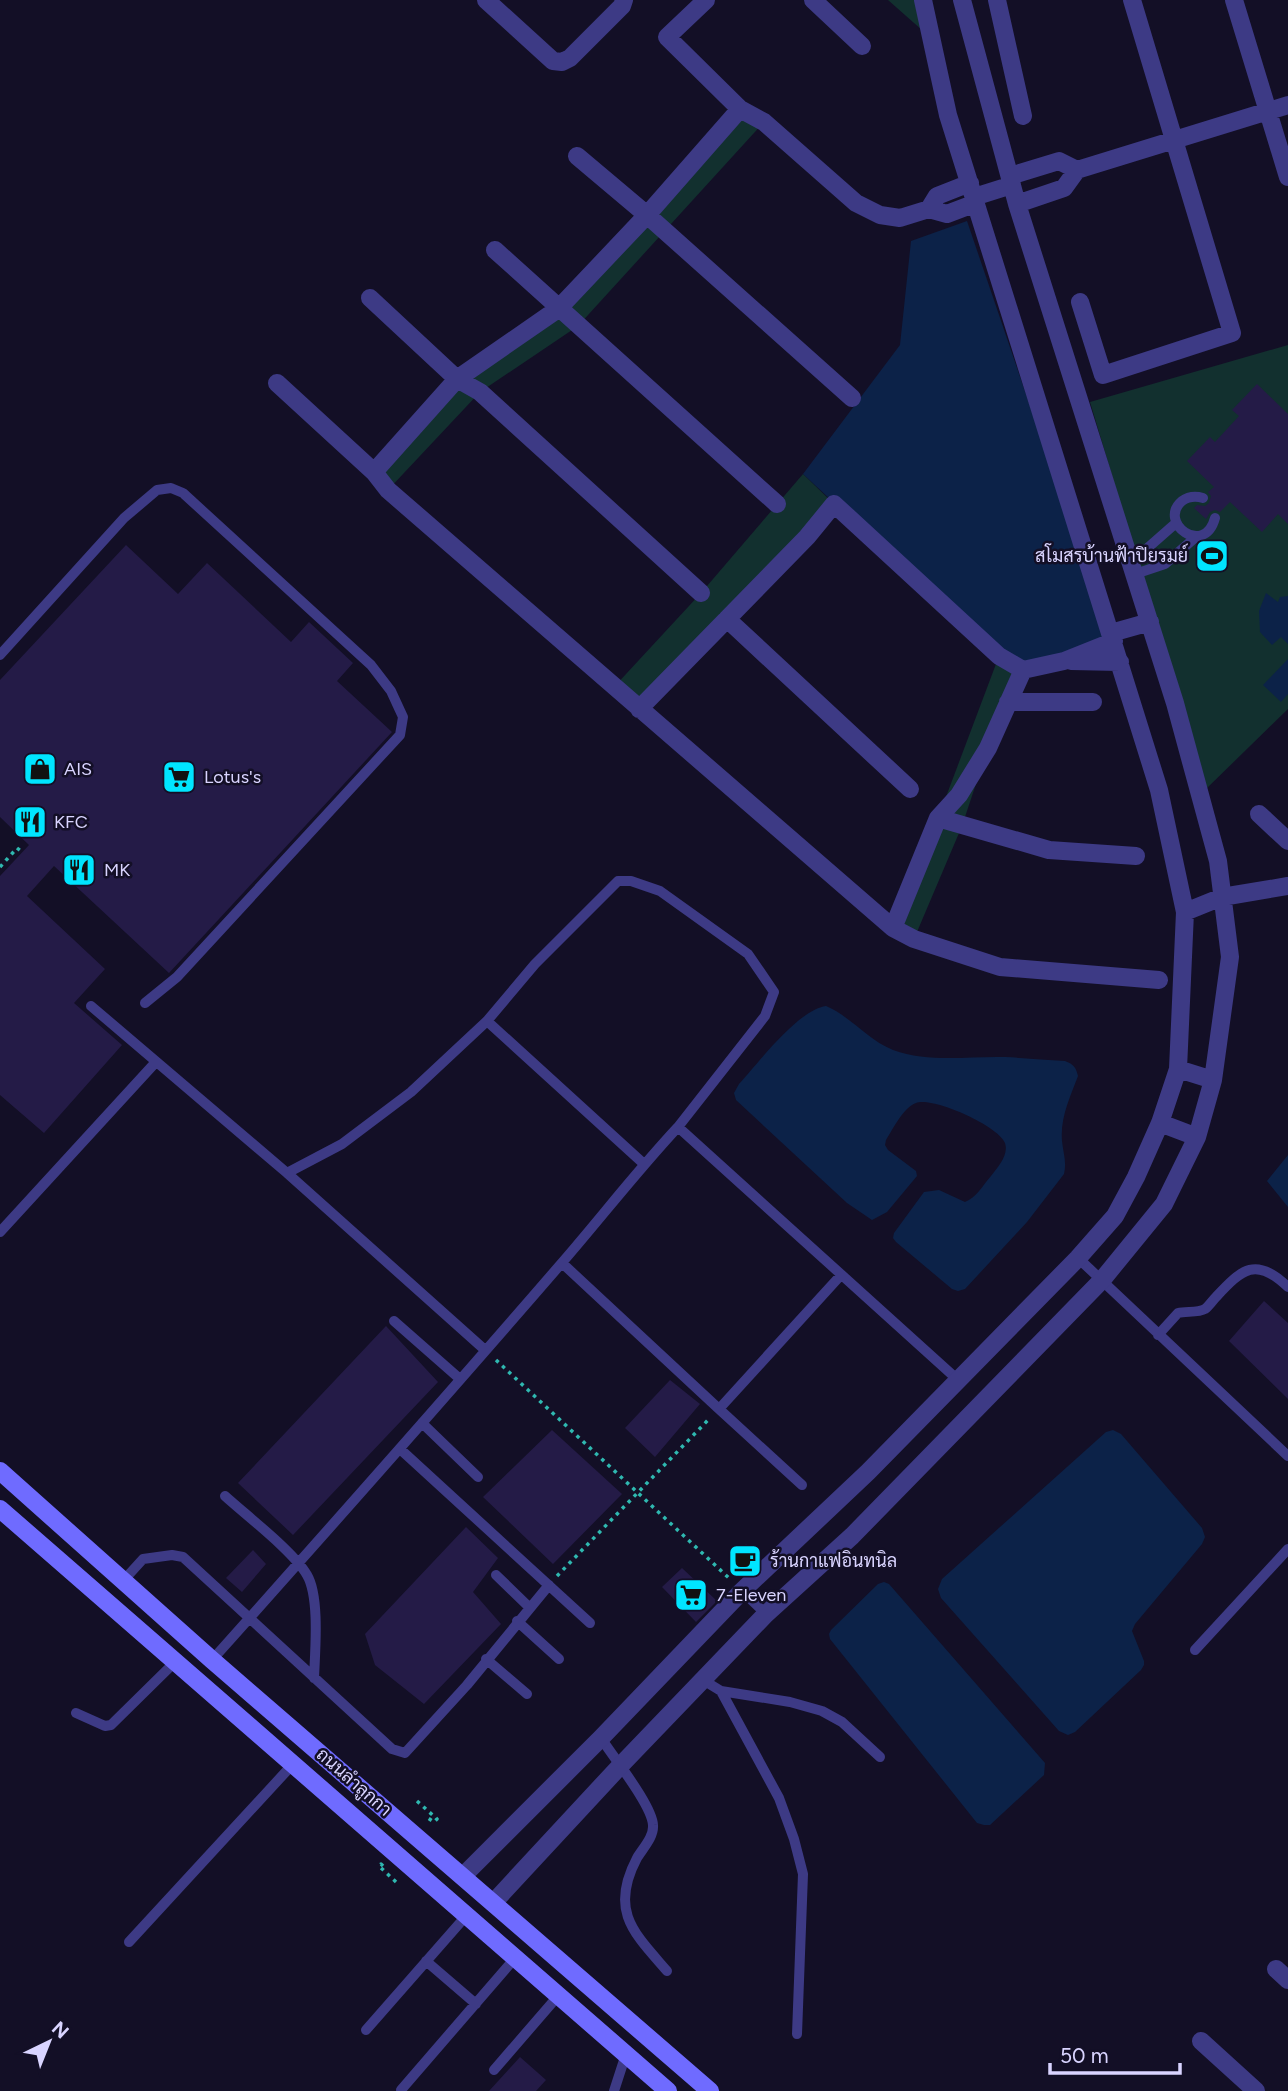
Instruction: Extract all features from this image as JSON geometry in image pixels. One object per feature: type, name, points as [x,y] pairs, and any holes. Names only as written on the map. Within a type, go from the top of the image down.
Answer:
[{"type":"main road","name":"ถนนลำลูกกา","points":[[0,1471],[212,1660],[710,2091]]},
{"type":"main road","name":"ถนนลำลูกกา","points":[[2,1515],[668,2091]]},
{"type":"street","points":[[486,0],[554,61],[562,62],[570,58],[622,6],[624,0]]},
{"type":"street","points":[[706,0],[667,37],[740,109],[764,122],[856,204],[880,215],[900,218],[929,209],[947,214],[974,194],[1059,161],[1077,170]]},
{"type":"street","points":[[813,0],[862,46]]},
{"type":"street","points":[[463,1876],[742,1591],[868,1472],[1115,1216],[1160,1123],[1178,1069],[1185,912],[1159,789],[948,115],[923,0]]},
{"type":"street","points":[[493,1903],[766,1615],[852,1536],[1102,1280],[1164,1204],[1197,1137],[1213,1080],[1230,957],[1218,861],[1150,622],[1017,204],[962,0]]},
{"type":"street","points":[[997,0],[1023,116]]},
{"type":"street","points":[[1080,302],[1103,375],[1231,333],[1132,0]]},
{"type":"street","points":[[1234,0],[1288,177]]},
{"type":"street","points":[[1017,204],[1064,188],[1077,170],[1288,105]]},
{"type":"street","points":[[374,472],[457,379],[558,309],[647,215],[740,109]]},
{"type":"street","points":[[577,156],[852,398]]},
{"type":"street","points":[[495,250],[777,504]]},
{"type":"street","points":[[370,298],[457,379],[480,392],[701,593]]},
{"type":"street","points":[[277,383],[374,472],[388,490],[893,928],[914,939],[1000,967],[1159,980]]},
{"type":"street","points":[[639,709],[807,537],[834,504],[999,656],[1023,670],[1064,661],[1120,662]]},
{"type":"street","points":[[727,618],[910,789]]},
{"type":"street","points":[[1064,661],[1150,622]]},
{"type":"street","points":[[893,928],[938,818],[959,795],[988,748],[1023,670]]},
{"type":"street","points":[[1009,702],[1093,702]]},
{"type":"street","points":[[1259,814],[1288,841]]},
{"type":"street","points":[[938,818],[1049,850],[1136,856]]},
{"type":"street","points":[[1185,912],[1222,897],[1288,886]]},
{"type":"street","points":[[1178,1069],[1213,1080]]},
{"type":"street","points":[[1160,1123],[1197,1137]]},
{"type":"street","points":[[1201,2041],[1256,2091]]},
{"type":"lane","points":[[0,655],[124,518],[157,490],[171,488],[183,493],[371,665],[391,691],[403,717],[400,735],[382,756],[177,977],[145,1003]]},
{"type":"lane","points":[[1197,536],[1184,533],[1176,523],[1176,510],[1184,499],[1196,496],[1203,498]]},
{"type":"lane","points":[[1135,575],[1165,564],[1197,536],[1209,531],[1215,518]]},
{"type":"lane","points":[[1129,556],[1143,552],[1176,523]]},
{"type":"lane","points":[[212,1660],[400,1449],[644,1164],[678,1128],[765,1016],[774,992],[748,954],[660,891],[631,881],[618,881],[535,964],[487,1021],[411,1092],[342,1144],[287,1173]]},
{"type":"lane","points":[[92,1006],[155,1063],[287,1173],[485,1350]]},
{"type":"lane","points":[[487,1021],[644,1164]]},
{"type":"lane","points":[[0,1232],[155,1063]]},
{"type":"lane","points":[[678,1128],[958,1380]]},
{"type":"lane","points":[[1077,1258],[1288,1456]]},
{"type":"lane","points":[[562,1263],[802,1485]]},
{"type":"lane","points":[[1158,1335],[1178,1313],[1204,1310],[1232,1279],[1242,1272],[1255,1269],[1274,1274],[1288,1287]]},
{"type":"lane","points":[[719,1409],[841,1275]]},
{"type":"lane","points":[[394,1321],[460,1379]]},
{"type":"lane","points":[[422,1423],[478,1477]]},
{"type":"lane","points":[[400,1449],[590,1623]]},
{"type":"lane","points":[[225,1496],[298,1563],[309,1577],[315,1609],[314,1678]]},
{"type":"lane","points":[[1195,1650],[1288,1549]]},
{"type":"lane","points":[[123,1581],[143,1559],[172,1555],[183,1557],[392,1749],[405,1753],[467,1685],[528,1607],[549,1585]]},
{"type":"lane","points":[[496,1575],[528,1607]]},
{"type":"lane","points":[[742,1591],[766,1615]]},
{"type":"lane","points":[[517,1622],[559,1659]]},
{"type":"lane","points":[[486,1659],[527,1694]]},
{"type":"lane","points":[[76,1713],[105,1726],[111,1725],[175,1662]]},
{"type":"lane","points":[[703,1680],[721,1690],[790,1702],[822,1711],[842,1722],[880,1757]]},
{"type":"lane","points":[[721,1690],[779,1798],[803,1874],[797,2034]]},
{"type":"lane","points":[[600,1738],[650,1811],[653,1826],[651,1837],[633,1866],[624,1909],[633,1932],[667,1971]]},
{"type":"lane","points":[[129,1942],[293,1764]]},
{"type":"lane","points":[[366,2030],[466,1916]]},
{"type":"lane","points":[[401,2090],[515,1958]]},
{"type":"lane","points":[[426,1961],[476,2004]]},
{"type":"lane","points":[[494,2070],[558,1996]]},
{"type":"lane","points":[[614,2091],[626,2054]]},
{"type":"path","points":[[0,867],[17,848],[22,852]]},
{"type":"path","points":[[485,1350],[742,1591]]},
{"type":"path","points":[[549,1585],[719,1409]]},
{"type":"path","points":[[417,1801],[435,1821],[428,1818]]},
{"type":"path","points":[[379,1866],[396,1882]]},
{"type":"green space","points":[[888,0],[926,0],[931,38]]},
{"type":"green space","points":[[740,109],[764,122],[578,326],[480,392],[388,490],[374,472],[457,379],[558,308]]},
{"type":"green space","name":"สโมสรบ้านฟ้าปิยรมย์","points":[[1288,345],[1288,709],[1206,789],[1090,402]]},
{"type":"green space","points":[[803,474],[834,504],[639,709],[614,687],[701,593]]},
{"type":"green space","points":[[999,656],[1023,670],[988,748],[962,826],[914,939],[893,928]]},
{"type":"water","points":[[967,221],[1110,641],[1027,665],[999,656],[803,474],[900,345],[911,241]]},
{"type":"water","points":[[1266,593],[1278,602],[1280,597],[1288,596],[1288,644],[1281,637],[1272,645],[1260,632],[1259,611]]},
{"type":"water","points":[[1288,659],[1288,694],[1281,702],[1263,685]]},
{"type":"water","points":[[826,1006],[884,1046],[907,1054],[935,1058],[1005,1057],[1065,1061],[1076,1070],[1078,1076],[1063,1124],[1064,1174],[1027,1222],[965,1289],[952,1289],[896,1242],[894,1233],[924,1192],[939,1190],[965,1202],[973,1198],[1004,1156],[1006,1147],[1000,1136],[978,1121],[950,1108],[924,1102],[911,1106],[899,1119],[885,1145],[916,1171],[917,1176],[887,1212],[872,1220],[847,1203],[736,1100],[734,1093],[739,1084],[780,1038],[803,1017]]},
{"type":"water","points":[[1288,1155],[1288,1207],[1267,1181]]},
{"type":"water","points":[[1113,1430],[1121,1434],[1202,1528],[1205,1537],[1135,1624],[1132,1631],[1144,1661],[1141,1670],[1075,1732],[1068,1735],[1059,1731],[941,1598],[938,1589],[942,1579],[1106,1432]]},
{"type":"water","points":[[878,1584],[889,1584],[1045,1763],[1044,1775],[990,1825],[977,1823],[830,1639],[831,1630]]},
{"type":"building","points":[[1257,384],[1288,414],[1288,524],[1278,514],[1262,532],[1230,502],[1220,512],[1210,512],[1206,519],[1194,508],[1209,503],[1211,496],[1208,492],[1214,487],[1187,461],[1210,437],[1215,442],[1239,416],[1232,410]]},
{"type":"building","name":"Lotus's","points":[[126,545],[178,594],[207,563],[291,642],[309,622],[353,663],[337,681],[392,732],[169,973],[54,866],[27,896],[105,969],[74,1003],[122,1045],[44,1133],[0,1095],[0,876],[29,845],[0,817],[0,680]]},
{"type":"building","points":[[1264,1301],[1288,1323],[1288,1399],[1229,1341]]},
{"type":"building","points":[[386,1326],[438,1382],[293,1535],[238,1483]]},
{"type":"building","points":[[670,1380],[700,1404],[655,1457],[625,1428]]},
{"type":"building","points":[[552,1430],[622,1494],[553,1564],[483,1497]]},
{"type":"building","points":[[466,1527],[498,1558],[473,1592],[501,1624],[424,1704],[375,1665],[365,1634]]},
{"type":"building","name":"ร้านกาแฟอินทนิล","points":[[746,1544],[760,1558],[741,1576],[729,1562]]},
{"type":"building","points":[[253,1550],[266,1564],[242,1592],[226,1578]]},
{"type":"building","name":"7-Eleven","points":[[682,1568],[717,1601],[696,1622],[662,1587]]},
{"type":"building","points":[[520,2057],[546,2080],[536,2091],[489,2091]]},
{"type":"place","name":"สโมสรบ้านฟ้าปิยรมย์","points":[[1212,556]]},
{"type":"place","name":"AIS","points":[[40,769]]},
{"type":"place","name":"Lotus's","points":[[179,777]]},
{"type":"place","name":"KFC","points":[[30,822]]},
{"type":"place","name":"MK","points":[[79,870]]},
{"type":"place","name":"ร้านกาแฟอินทนิล","points":[[745,1561]]},
{"type":"place","name":"7-Eleven","points":[[691,1595]]}]
